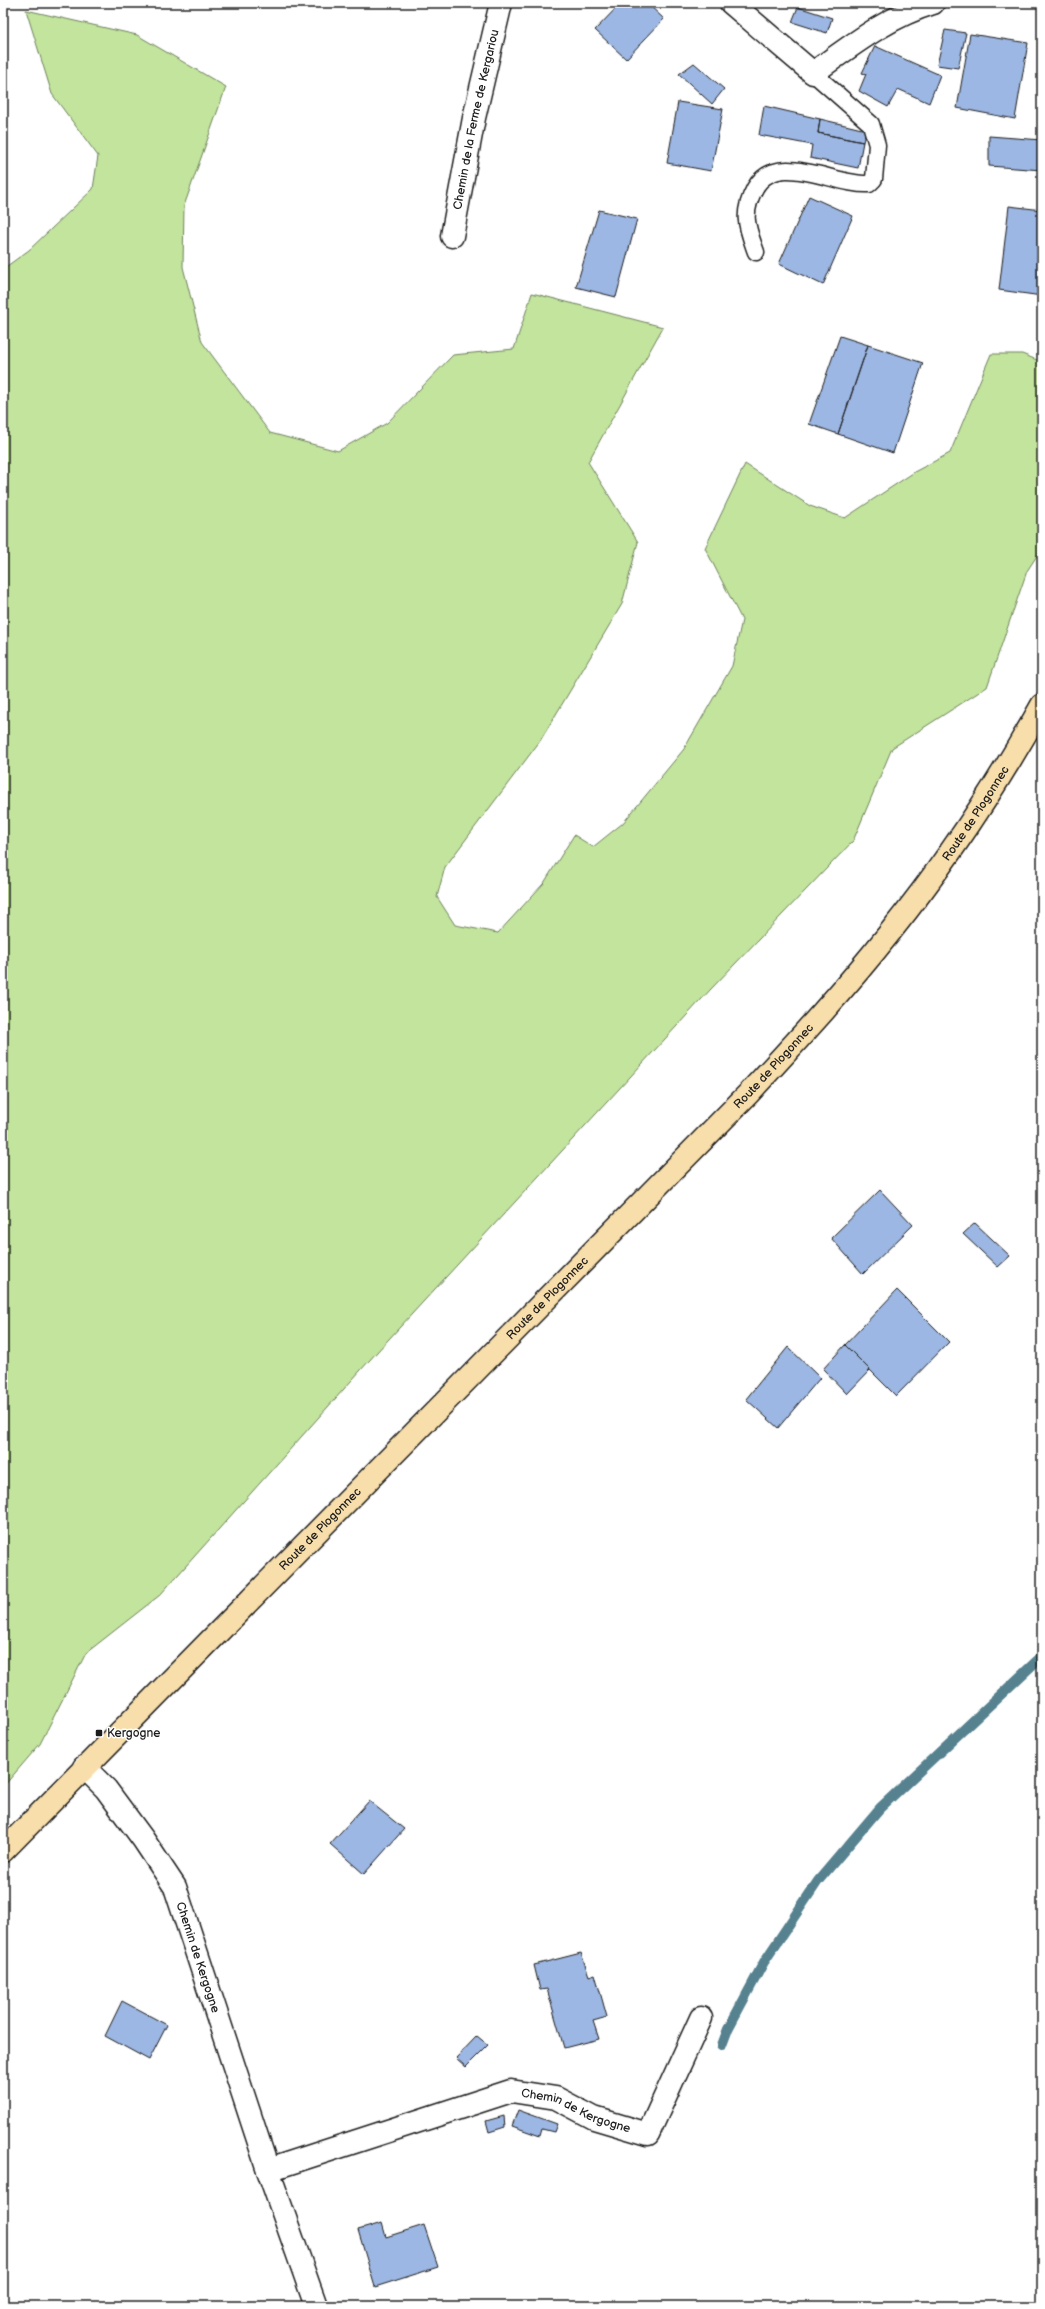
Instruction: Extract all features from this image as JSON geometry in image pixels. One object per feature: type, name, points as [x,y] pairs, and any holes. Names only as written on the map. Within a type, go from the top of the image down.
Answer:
[{"type":"main road","name":"Route de Plogonnec","points":[[3,1851],[748,1094],[797,1041],[867,961],[928,884],[994,784],[1042,705]]},
{"type":"street","name":"Chemin de la Ferme de Kergariou","points":[[452,236],[474,118],[501,3]]},
{"type":"street","points":[[731,3],[813,73],[861,38],[900,16],[933,3]]},
{"type":"street","name":"Chemin de Kergogne","points":[[84,1767],[106,1789],[143,1839],[175,1887],[268,2170],[316,2306]]},
{"type":"street","name":"Chemin de Kergogne","points":[[268,2170],[512,2091],[556,2098],[594,2118],[648,2134],[701,2018]]},
{"type":"lane","points":[[756,252],[746,219],[747,205],[757,184],[768,175],[777,171],[790,169],[815,173],[836,181],[858,185],[869,184],[874,179],[877,145],[871,124],[813,73]]},
{"type":"green space","points":[[26,10],[137,35],[226,87],[184,206],[183,267],[202,342],[270,433],[338,451],[387,423],[453,355],[514,349],[532,293],[663,327],[588,462],[638,542],[622,604],[540,741],[445,867],[437,897],[455,925],[498,933],[544,883],[574,835],[593,847],[623,823],[684,749],[732,666],[742,620],[705,548],[745,464],[810,506],[845,518],[916,471],[950,453],[991,354],[1022,354],[1042,362],[1042,548],[1027,571],[987,687],[892,748],[853,841],[711,989],[377,1352],[160,1595],[86,1653],[40,1744],[3,1787],[3,269],[29,250],[93,189],[98,156],[52,94]]},
{"type":"building","points":[[621,3],[647,3],[664,19],[626,59],[595,30]]},
{"type":"building","points":[[798,7],[832,18],[827,33],[792,22]]},
{"type":"building","points":[[945,30],[966,33],[958,68],[937,65]]},
{"type":"building","points":[[970,34],[1028,43],[1015,119],[957,108]]},
{"type":"building","points":[[875,46],[940,75],[929,103],[898,89],[888,107],[859,91],[866,74],[862,73]]},
{"type":"building","points":[[694,63],[724,89],[712,104],[679,74]]},
{"type":"building","points":[[678,102],[723,109],[711,171],[667,163]]},
{"type":"building","points":[[764,106],[820,119],[818,133],[863,142],[858,168],[810,158],[812,145],[759,135]]},
{"type":"building","points":[[820,119],[866,130],[863,142],[818,133]]},
{"type":"building","points":[[989,136],[1042,140],[1042,170],[989,166]]},
{"type":"building","points":[[809,196],[853,216],[823,285],[779,264]]},
{"type":"building","points":[[1009,206],[1042,210],[1042,296],[999,290]]},
{"type":"building","points":[[599,210],[637,219],[616,297],[576,287]]},
{"type":"building","points":[[840,336],[868,345],[838,434],[809,424]]},
{"type":"building","points":[[868,345],[923,363],[893,453],[838,434]]},
{"type":"building","points":[[880,1190],[913,1225],[863,1274],[831,1238]]},
{"type":"building","points":[[975,1223],[1010,1256],[998,1267],[963,1234]]},
{"type":"building","points":[[897,1290],[949,1342],[896,1396],[845,1345]]},
{"type":"building","points":[[845,1345],[870,1370],[847,1394],[823,1369]]},
{"type":"building","points":[[788,1347],[820,1378],[778,1428],[746,1399]]},
{"type":"building","points":[[369,1801],[404,1829],[364,1874],[330,1844]]},
{"type":"building","points":[[581,1953],[589,1976],[595,1974],[607,2017],[593,2021],[599,2039],[564,2048],[547,1989],[540,1990],[534,1965]]},
{"type":"building","points":[[122,2001],[167,2025],[149,2060],[105,2036]]},
{"type":"building","points":[[477,2036],[488,2045],[466,2067],[456,2058]]},
{"type":"building","points":[[518,2110],[557,2124],[554,2132],[542,2129],[540,2136],[512,2126]]},
{"type":"building","points":[[504,2116],[505,2127],[489,2132],[486,2121]]},
{"type":"building","points":[[382,2223],[386,2237],[424,2225],[438,2267],[375,2287],[358,2230]]},
{"type":"waterway","points":[[722,2045],[728,2029],[764,1962],[818,1881],[880,1808],[1042,1656]]},
{"type":"place","name":"Kergogne","points":[[99,1733]]}]
